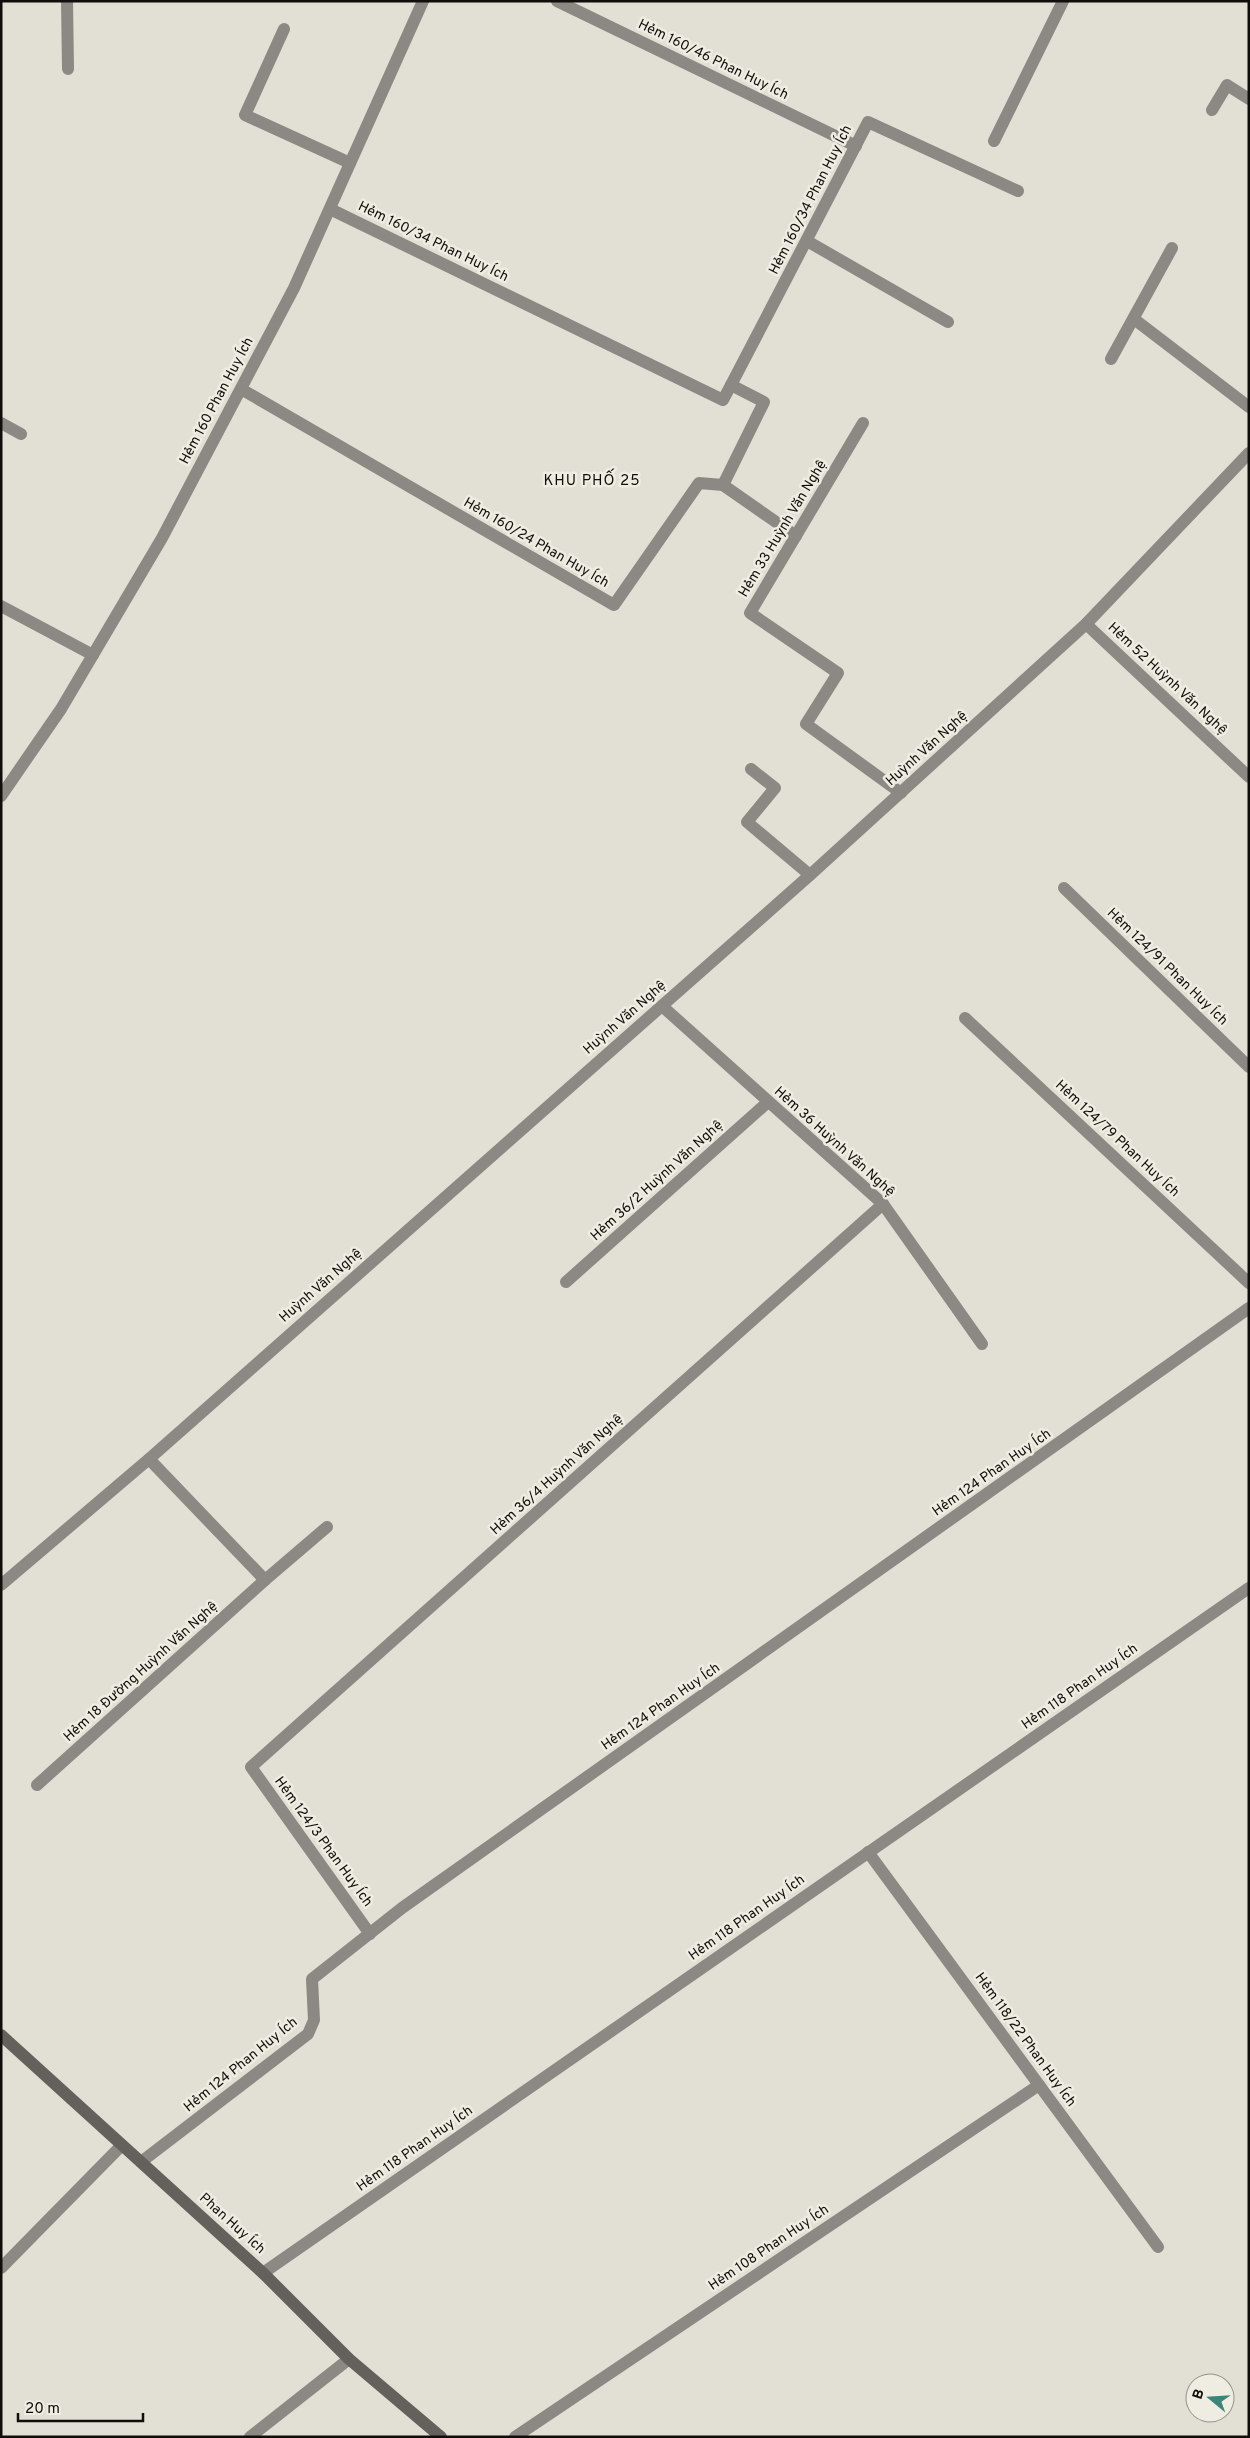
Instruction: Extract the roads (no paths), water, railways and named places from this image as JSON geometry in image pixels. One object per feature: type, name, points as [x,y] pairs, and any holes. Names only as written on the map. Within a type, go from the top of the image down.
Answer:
[{"type":"main road","name":"Phan Huy Ích","points":[[1,2035],[263,2272],[349,2360],[440,2437]]},
{"type":"street","points":[[66,1],[68,69]]},
{"type":"street","name":"Hẻm 160 Phan Huy Ích","points":[[1,796],[61,709],[162,538],[294,288],[423,1]]},
{"type":"street","name":"Hẻm 160/46 Phan Huy Ích","points":[[557,1],[856,146]]},
{"type":"street","points":[[994,141],[1063,1]]},
{"type":"street","points":[[284,29],[246,115],[350,164]]},
{"type":"street","points":[[1212,110],[1227,85],[1249,100]]},
{"type":"street","name":"Hẻm 160/34 Phan Huy Ích","points":[[330,209],[723,400],[868,122],[1018,191]]},
{"type":"street","points":[[806,241],[948,322]]},
{"type":"street","points":[[1111,359],[1172,248]]},
{"type":"street","points":[[1134,319],[1249,407]]},
{"type":"street","points":[[731,384],[764,402],[723,485],[796,536]]},
{"type":"street","name":"Hẻm 160/24 Phan Huy Ích","points":[[241,389],[614,605],[700,483],[723,485]]},
{"type":"street","points":[[1,423],[21,434]]},
{"type":"street","name":"Hẻm 33 Huỳnh Văn Nghệ","points":[[863,423],[750,613],[838,673],[806,724],[901,793]]},
{"type":"street","name":"Huỳnh Văn Nghệ","points":[[1,1585],[149,1458],[901,793],[1086,624],[1249,453]]},
{"type":"street","points":[[1,606],[93,655]]},
{"type":"street","name":"Hẻm 52 Huỳnh Văn Nghệ","points":[[1086,624],[1249,777]]},
{"type":"street","points":[[751,769],[775,788],[747,822],[810,875]]},
{"type":"street","name":"Hẻm 124/91 Phan Huy Ích","points":[[1064,888],[1249,1067]]},
{"type":"street","name":"Hẻm 36 Huỳnh Văn Nghệ","points":[[662,1006],[883,1204],[982,1344]]},
{"type":"street","name":"Hẻm 124/79 Phan Huy Ích","points":[[965,1018],[1249,1283]]},
{"type":"street","name":"Hẻm 36/2 Huỳnh Văn Nghệ","points":[[566,1282],[768,1102]]},
{"type":"street","name":"Hẻm 36/4 Huỳnh Văn Nghệ","points":[[251,1767],[883,1204]]},
{"type":"street","name":"Hẻm 124 Phan Huy Ích","points":[[141,2162],[308,2034],[314,2020],[312,1979],[402,1908],[1249,1308]]},
{"type":"street","points":[[149,1458],[265,1580]]},
{"type":"street","name":"Hẻm 18 Đường Huỳnh Văn Nghệ","points":[[37,1785],[265,1580],[327,1527]]},
{"type":"street","name":"Hẻm 118 Phan Huy Ích","points":[[263,2272],[1249,1588]]},
{"type":"street","name":"Hẻm 124/3 Phan Huy Ích","points":[[251,1767],[370,1934]]},
{"type":"street","name":"Hẻm 118/22 Phan Huy Ích","points":[[868,1852],[1158,2247]]},
{"type":"street","name":"Hẻm 108 Phan Huy Ích","points":[[515,2437],[1039,2084]]},
{"type":"street","points":[[1,2268],[122,2145]]},
{"type":"street","points":[[250,2437],[349,2360]]},
{"type":"district","name":"KHU PHỐ 25","points":[[592,481]]}]
